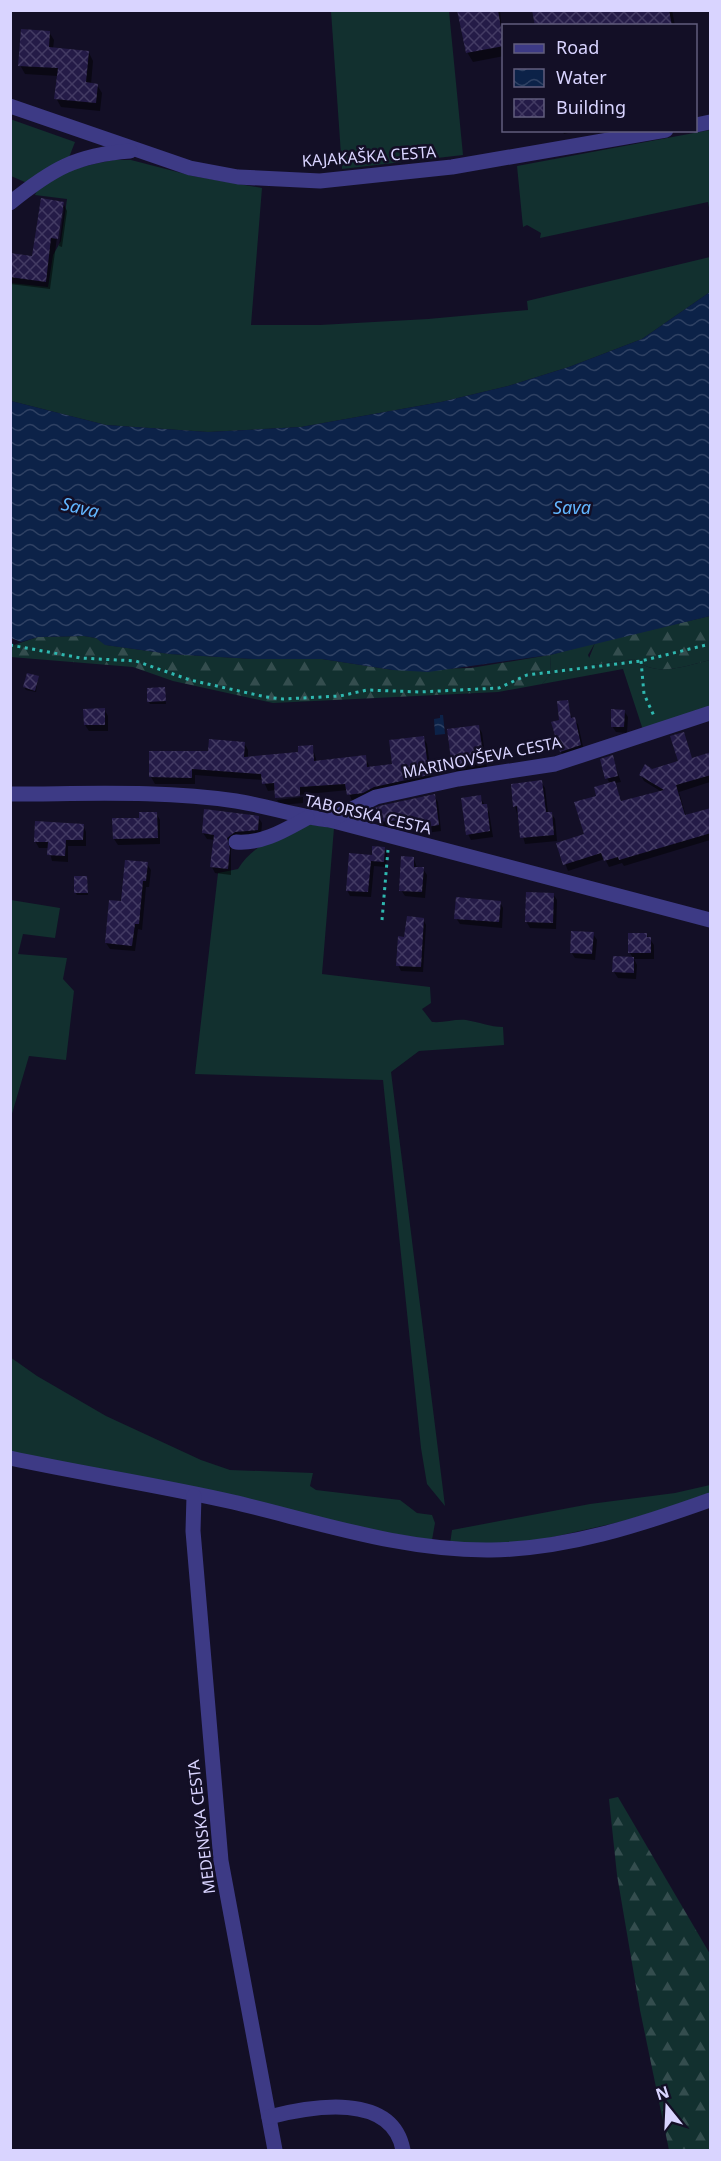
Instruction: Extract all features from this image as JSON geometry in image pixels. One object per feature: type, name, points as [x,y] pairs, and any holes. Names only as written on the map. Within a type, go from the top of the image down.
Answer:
[{"type":"street","name":"KAJAKAŠKA CESTA","points":[[10,106],[190,168],[238,177],[320,181],[452,167],[654,132]]},
{"type":"street","points":[[10,203],[43,176],[77,160],[98,154],[136,151]]},
{"type":"street","name":"MARINOVŠEVA CESTA","points":[[330,820],[376,797],[458,778],[555,764],[711,713]]},
{"type":"street","name":"TABORSKA CESTA","points":[[10,794],[168,793],[237,801],[307,818],[330,820],[711,920]]},
{"type":"street","points":[[236,842],[255,842],[283,832],[307,818]]},
{"type":"street","points":[[10,1458],[231,1502],[331,1528],[420,1545],[491,1550],[543,1547],[607,1533],[711,1500]]},
{"type":"street","name":"MEDENSKA CESTA","points":[[194,1496],[193,1531],[221,1861],[275,2151]]},
{"type":"street","points":[[269,2116],[323,2108],[367,2110],[387,2120],[396,2128],[403,2151]]},
{"type":"path","points":[[10,645],[81,658],[136,661],[190,680],[283,699],[340,696],[375,689],[420,692],[500,688],[517,678],[537,673],[641,661],[711,644]]},
{"type":"path","points":[[641,661],[643,688],[653,712],[656,731]]},
{"type":"path","points":[[382,920],[389,836]]},
{"type":"green space","points":[[331,11],[449,11],[463,155],[342,169]]},
{"type":"green space","points":[[10,119],[75,142],[68,160],[27,183],[11,176]]},
{"type":"green space","points":[[710,130],[710,213],[708,202],[540,238],[541,233],[527,225],[523,227],[517,166]]},
{"type":"green space","points":[[114,160],[131,160],[193,176],[262,188],[251,325],[320,325],[528,310],[527,301],[710,257],[710,292],[642,339],[569,367],[508,386],[441,402],[301,427],[208,432],[106,425],[11,401],[11,283],[48,287],[53,255],[61,241],[67,199],[35,195],[40,187],[58,175]]},
{"type":"green space","points":[[710,616],[710,660],[671,669],[652,668],[634,659],[592,665],[588,661],[595,643]]},
{"type":"green space","points":[[38,637],[96,638],[106,645],[170,654],[253,659],[322,659],[393,670],[471,668],[550,655],[551,674],[542,684],[498,692],[273,703],[173,681],[133,667],[11,657],[11,646]]},
{"type":"green space","points":[[595,643],[588,655],[592,665],[634,659],[652,668],[671,669],[710,660],[710,707],[643,730],[623,669],[542,684],[551,674],[550,655]]},
{"type":"green space","points":[[306,824],[334,828],[322,974],[430,987],[431,1003],[422,1009],[432,1022],[466,1020],[503,1027],[504,1045],[419,1051],[391,1072],[445,1506],[427,1484],[421,1448],[383,1080],[195,1074],[218,873],[238,869],[244,860],[259,847]]},
{"type":"green space","points":[[11,900],[60,908],[55,938],[23,934],[18,954],[67,958],[63,979],[74,991],[66,1060],[29,1056],[11,1117]]},
{"type":"green space","points":[[10,1357],[37,1376],[106,1416],[201,1460],[230,1470],[313,1473],[310,1486],[316,1490],[400,1500],[417,1513],[432,1515],[435,1523],[432,1540],[339,1525],[11,1452]]},
{"type":"green space","points":[[710,1485],[710,1495],[624,1521],[522,1544],[450,1544],[452,1530],[590,1504],[675,1493]]},
{"type":"green space","points":[[618,1797],[710,1954],[710,2150],[669,2150],[640,2010],[617,1875],[609,1799]]},
{"type":"water","name":"Sava","points":[[710,292],[710,616],[550,655],[428,672],[393,670],[322,659],[253,659],[170,654],[105,645],[96,638],[84,636],[38,637],[21,642],[11,638],[11,401],[106,425],[208,432],[301,427],[441,402],[508,386],[569,367],[642,339]]},
{"type":"water","points":[[440,715],[443,715],[445,734],[435,735],[434,719],[440,718]]},
{"type":"building","points":[[457,10],[498,10],[502,46],[466,53]]},
{"type":"building","points":[[532,10],[669,10],[672,24],[535,24]]},
{"type":"building","points":[[21,29],[50,31],[49,47],[89,51],[86,82],[98,84],[96,103],[54,99],[58,68],[18,66]]},
{"type":"building","points":[[41,198],[64,202],[58,239],[51,238],[46,282],[10,277],[10,253],[32,256]]},
{"type":"building","points":[[27,673],[39,676],[35,691],[23,687]]},
{"type":"building","points":[[165,687],[166,701],[147,702],[147,688]]},
{"type":"building","points":[[568,700],[571,718],[575,717],[581,745],[560,752],[551,722],[559,720],[557,701]]},
{"type":"building","points":[[105,708],[105,725],[84,725],[83,709]]},
{"type":"building","points":[[611,709],[625,710],[624,727],[611,727]]},
{"type":"building","points":[[479,725],[484,762],[452,767],[447,729]]},
{"type":"building","points":[[684,732],[692,758],[711,752],[711,775],[676,785],[685,815],[711,808],[711,833],[619,860],[618,857],[604,861],[601,853],[563,865],[556,843],[584,834],[574,802],[596,796],[594,787],[615,781],[621,801],[664,790],[639,775],[645,764],[652,769],[678,761],[670,736]]},
{"type":"building","points":[[424,736],[429,775],[374,787],[363,793],[347,795],[345,784],[300,787],[300,796],[275,798],[274,783],[262,784],[261,774],[192,769],[192,778],[149,777],[149,751],[208,751],[209,739],[245,742],[244,757],[298,752],[298,746],[313,745],[314,761],[366,755],[367,767],[392,764],[389,740]]},
{"type":"building","points":[[613,755],[618,776],[605,779],[600,759]]},
{"type":"building","points":[[542,780],[546,812],[552,812],[554,835],[520,838],[517,806],[513,807],[511,784]]},
{"type":"building","points":[[435,794],[439,825],[420,828],[419,819],[377,822],[375,808],[379,806]]},
{"type":"building","points":[[481,795],[482,804],[487,804],[490,831],[466,835],[461,798]]},
{"type":"building","points":[[204,809],[259,816],[258,830],[235,832],[227,838],[230,849],[228,869],[210,867],[214,835],[202,833]]},
{"type":"building","points":[[139,812],[157,812],[158,838],[113,839],[112,818],[139,818]]},
{"type":"building","points":[[35,821],[84,824],[83,840],[66,840],[65,856],[47,855],[48,842],[34,842]]},
{"type":"building","points":[[372,846],[385,847],[384,862],[371,861],[368,892],[346,891],[349,853],[372,855]]},
{"type":"building","points":[[401,856],[414,857],[414,867],[424,867],[422,892],[399,891]]},
{"type":"building","points":[[125,860],[148,862],[146,881],[143,881],[139,924],[135,924],[132,946],[105,943],[109,900],[121,901]]},
{"type":"building","points":[[74,876],[87,876],[88,893],[74,893]]},
{"type":"building","points":[[526,892],[554,893],[553,923],[525,922]]},
{"type":"building","points":[[456,897],[501,901],[499,922],[454,919]]},
{"type":"building","points":[[407,916],[424,918],[421,967],[396,966],[398,936],[404,937]]},
{"type":"building","points":[[571,931],[594,932],[592,954],[570,953]]},
{"type":"building","points":[[628,933],[647,933],[647,937],[651,937],[651,953],[628,953]]},
{"type":"building","points":[[613,956],[634,957],[634,973],[612,972]]}]
